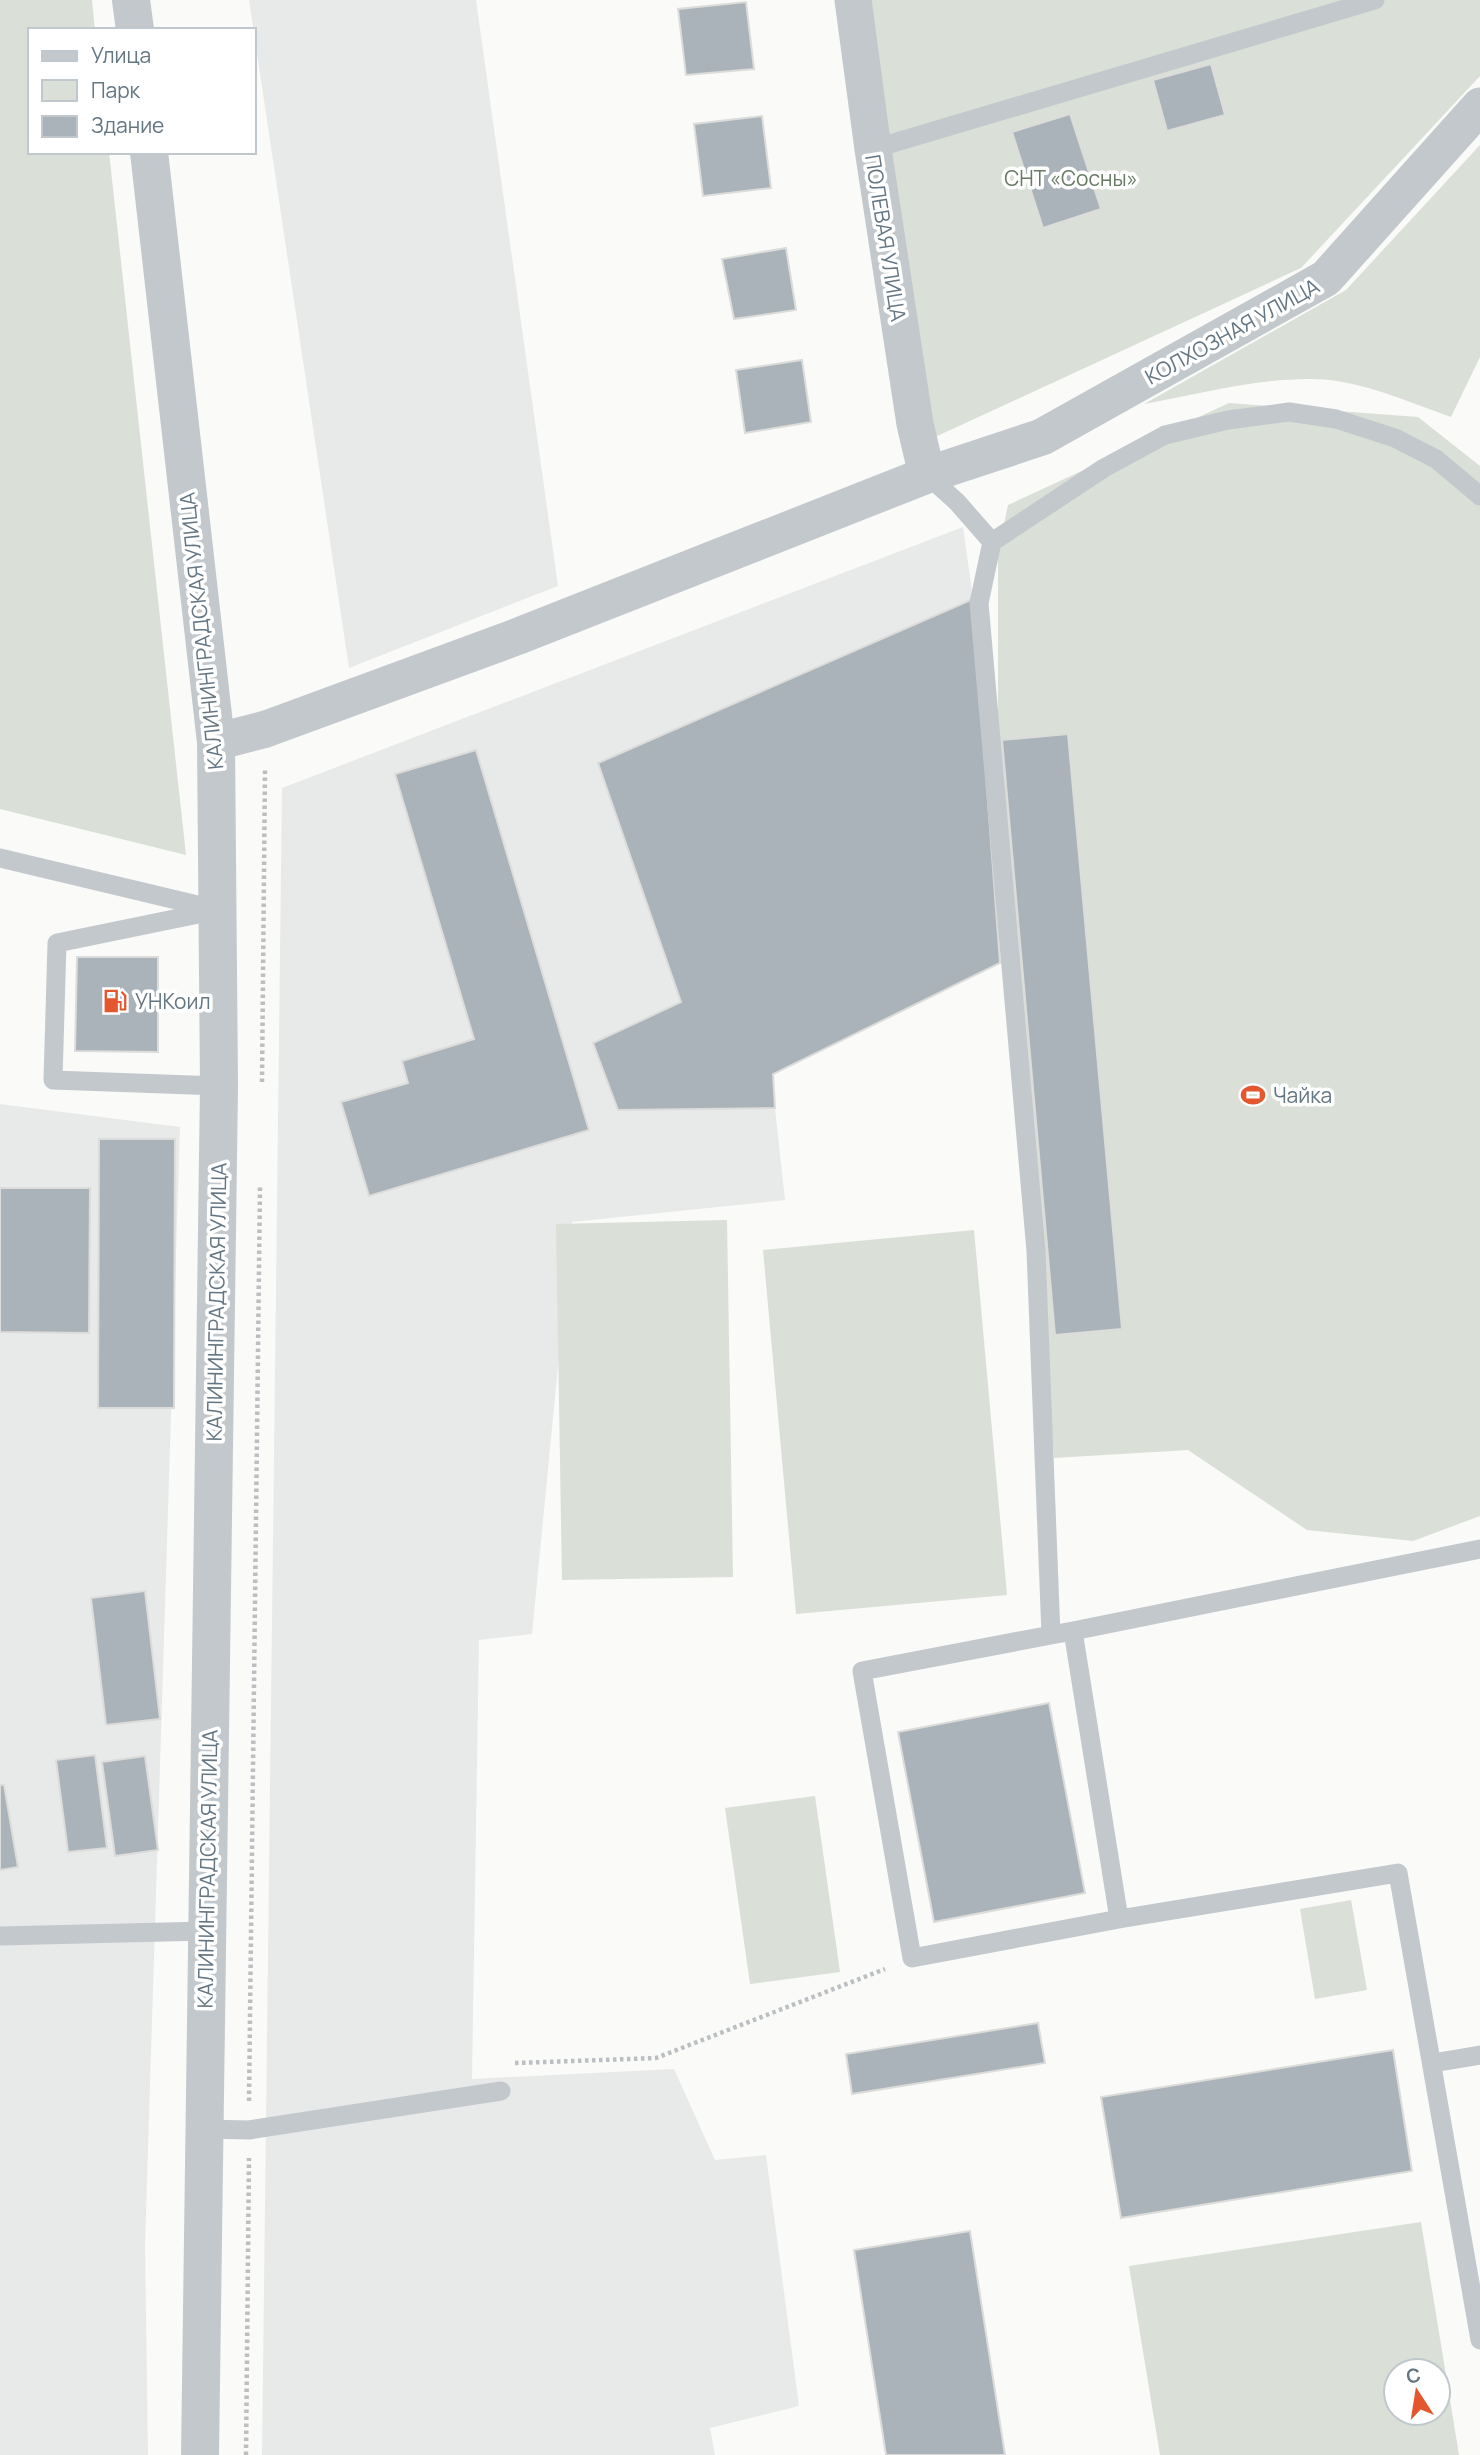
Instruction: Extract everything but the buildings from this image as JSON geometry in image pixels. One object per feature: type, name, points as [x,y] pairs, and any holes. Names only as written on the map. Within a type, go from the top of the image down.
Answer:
[{"type":"street","points":[[131,0],[135,28]]},
{"type":"street","name":"ПОЛЕВАЯ УЛИЦА","points":[[853,0],[915,424],[927,475]]},
{"type":"street","name":"КОЛХОЗНАЯ УЛИЦА","points":[[216,742],[266,729],[516,637],[927,475],[1041,437],[1326,278],[1480,106]]},
{"type":"street","name":"КАЛИНИНГРАДСКАЯ УЛИЦА","points":[[149,154],[216,742],[219,1086],[200,2455]]},
{"type":"lane","points":[[873,149],[1375,0]]},
{"type":"lane","points":[[1051,1635],[1036,1251],[979,603],[992,542],[1104,468],[1165,435],[1228,420],[1289,412],[1336,419],[1395,438],[1436,459],[1480,496]]},
{"type":"lane","points":[[927,475],[957,502],[992,542]]},
{"type":"lane","points":[[0,858],[218,910]]},
{"type":"lane","points":[[218,910],[57,943],[53,1080],[219,1086]]},
{"type":"lane","points":[[1480,1549],[862,1671],[912,1958],[1119,1919],[1398,1873],[1480,2340]]},
{"type":"lane","points":[[1073,1631],[1119,1919]]},
{"type":"lane","points":[[0,1936],[206,1931]]},
{"type":"lane","points":[[1433,2063],[1480,2055]]},
{"type":"lane","points":[[203,2129],[249,2130],[500,2091]]},
{"type":"path","points":[[262,1090],[266,729]]},
{"type":"path","points":[[246,2455],[261,1173]]},
{"type":"path","points":[[500,2091],[506,2063],[656,2057],[912,1958]]},
{"type":"shaded area","points":[[249,0],[476,0],[558,586],[349,668],[256,47],[256,28],[253,28]]},
{"type":"shaded area","points":[[963,527],[973,599],[1000,963],[774,1074],[785,1200],[572,1222],[532,1634],[479,1640],[472,2079],[674,2069],[715,2160],[766,2155],[799,2406],[710,2428],[715,2455],[262,2455],[282,788]]},
{"type":"shaded area","points":[[0,1104],[180,1127],[145,2245],[148,2455],[0,2455]]},
{"type":"green space","points":[[0,0],[92,0],[95,28],[28,28],[28,154],[109,154],[186,855],[0,809]]},
{"type":"green space","name":"СНТ «Сосны»","points":[[860,0],[1480,0],[1480,76],[1301,268],[933,438]]},
{"type":"green space","points":[[1480,145],[1480,357],[1451,417],[1361,386],[1308,379],[1261,382],[1144,404],[1346,290]]},
{"type":"green space","name":"Чайка","points":[[1229,403],[1418,417],[1480,466],[1480,1516],[1413,1541],[1307,1530],[1188,1450],[1054,1458],[998,740],[998,553],[1008,505]]},
{"type":"green space","points":[[727,1220],[733,1577],[562,1580],[556,1224]]},
{"type":"green space","points":[[974,1230],[1007,1595],[796,1614],[763,1250]]},
{"type":"green space","points":[[815,1796],[840,1972],[750,1984],[725,1808]]},
{"type":"green space","points":[[1351,1900],[1367,1990],[1315,1999],[1300,1909]]},
{"type":"green space","points":[[1421,2222],[1443,2357],[1382,2357],[1382,2427],[1452,2427],[1452,2412],[1459,2455],[1160,2455],[1129,2266]]},
{"type":"place","name":"УНКоил","points":[[115,1001]]},
{"type":"place","name":"Чайка","points":[[1253,1095]]}]
